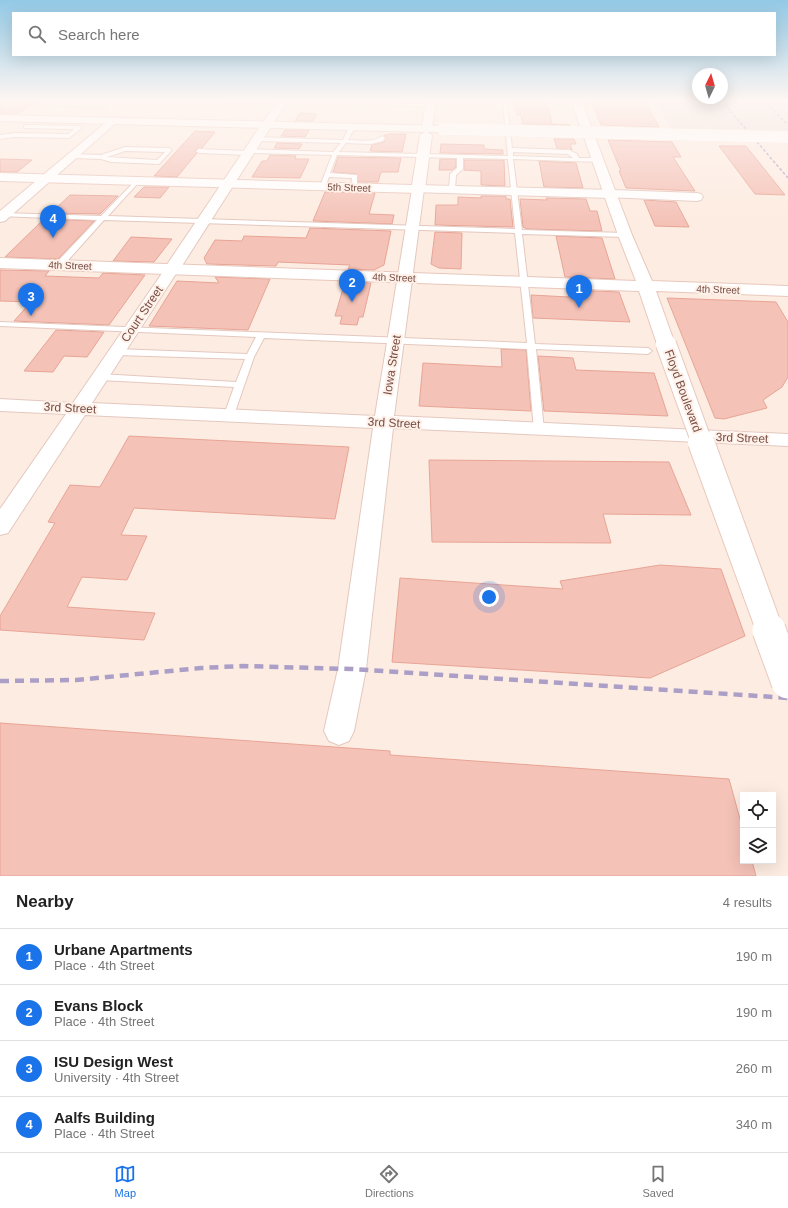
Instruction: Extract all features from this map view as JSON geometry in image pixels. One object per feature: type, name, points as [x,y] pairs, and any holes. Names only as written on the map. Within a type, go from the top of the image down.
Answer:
[{"type":"main road","name":"Court Street","points":[[172,269],[256,141]]},
{"type":"main road","name":"Iowa Street","points":[[418,189],[425,141]]},
{"type":"main road","name":"Floyd Boulevard","points":[[592,141],[625,235],[646,286],[657,347],[788,682]]},
{"type":"main road","name":"5th Street","points":[[0,177],[229,183],[325,181],[354,187],[611,194]]},
{"type":"main road","name":"4th Street","points":[[0,262],[788,291]]},
{"type":"street","points":[[1,216],[90,141]]},
{"type":"street","name":"Iowa Street","points":[[339,731],[352,669],[384,422],[418,189]]},
{"type":"street","name":"5th Street","points":[[611,194],[697,197]]},
{"type":"street","name":"Court Street","points":[[0,527],[172,269]]},
{"type":"street","name":"3rd Street","points":[[0,405],[788,440]]},
{"type":"lane","points":[[334,141],[377,141]]},
{"type":"lane","points":[[325,181],[335,153],[345,141]]},
{"type":"lane","points":[[508,141],[532,346],[539,430]]},
{"type":"lane","points":[[368,151],[371,142]]},
{"type":"lane","points":[[101,157],[125,149],[177,151]]},
{"type":"lane","points":[[72,156],[101,157],[111,160],[158,162],[168,150]]},
{"type":"lane","points":[[199,151],[460,157],[510,154],[577,160],[599,160]]},
{"type":"lane","points":[[452,190],[453,174],[460,169],[460,157]]},
{"type":"lane","points":[[59,265],[137,181]]},
{"type":"lane","points":[[1,216],[625,235]]},
{"type":"lane","points":[[1,325],[532,346],[657,347]]},
{"type":"lane","points":[[229,415],[250,357],[261,335]]},
{"type":"lane","points":[[117,352],[250,357]]},
{"type":"lane","points":[[100,378],[241,385]]},
{"type":"building","points":[[186,141],[208,141],[202,148],[195,150],[197,153],[177,177],[154,176]]},
{"type":"building","points":[[404,141],[402,152],[370,151],[372,145],[384,142]]},
{"type":"building","points":[[555,141],[575,141],[576,144],[570,144],[572,150],[557,148]]},
{"type":"building","points":[[608,141],[672,142],[681,157],[673,157],[695,191],[626,188],[619,171],[621,171]]},
{"type":"building","points":[[277,143],[302,144],[299,149],[274,148]]},
{"type":"building","points":[[441,144],[484,145],[484,149],[503,150],[503,154],[440,153]]},
{"type":"building","points":[[719,146],[746,146],[785,195],[755,194]]},
{"type":"building","points":[[270,155],[296,156],[295,159],[309,159],[300,178],[252,177],[262,161],[267,161]]},
{"type":"building","points":[[338,157],[401,158],[398,172],[381,172],[378,182],[358,182],[357,174],[333,172]]},
{"type":"building","points":[[0,159],[32,160],[17,172],[0,172]]},
{"type":"building","points":[[440,159],[456,159],[456,167],[452,170],[439,170]]},
{"type":"building","points":[[464,160],[504,160],[505,186],[481,185],[481,171],[464,170]]},
{"type":"building","points":[[539,161],[576,163],[583,188],[544,187]]},
{"type":"building","points":[[144,187],[169,187],[160,198],[134,197]]},
{"type":"building","points":[[325,192],[375,193],[369,214],[394,215],[392,224],[313,221]]},
{"type":"building","points":[[70,195],[118,196],[100,214],[51,213]]},
{"type":"building","points":[[481,196],[506,196],[506,199],[510,199],[513,227],[435,225],[436,205],[458,205],[458,197],[481,198]]},
{"type":"building","points":[[546,198],[586,199],[590,211],[597,211],[602,231],[527,229],[523,227],[520,199],[547,200]]},
{"type":"building","points":[[644,200],[676,202],[689,227],[655,226]]},
{"type":"building","points":[[44,219],[94,221],[58,259],[5,257]]},
{"type":"building","points":[[310,228],[391,231],[384,265],[374,270],[348,269],[350,265],[278,262],[276,266],[207,264],[204,258],[215,240],[242,241],[244,236],[306,238]]},
{"type":"building","points":[[435,232],[462,233],[461,269],[439,268],[431,264]]},
{"type":"building","points":[[556,236],[602,238],[615,279],[565,277]]},
{"type":"building","points":[[131,237],[172,239],[154,262],[113,261]]},
{"type":"building","points":[[0,270],[49,271],[45,276],[99,278],[103,273],[145,275],[109,325],[14,321],[31,302],[0,301]]},
{"type":"building","points":[[215,277],[270,279],[248,330],[149,326],[177,281],[219,283]]},
{"type":"building","points":[[345,282],[371,283],[363,317],[359,317],[357,325],[340,324],[342,316],[335,316]]},
{"type":"building","points":[[568,290],[619,292],[630,322],[533,318],[531,295],[569,297]]},
{"type":"building","points":[[667,298],[776,302],[788,322],[788,377],[782,387],[763,400],[767,408],[724,419],[715,418]]},
{"type":"building","points":[[56,330],[104,332],[87,357],[64,356],[53,372],[24,371]]},
{"type":"building","points":[[501,349],[526,350],[531,411],[419,406],[423,363],[502,367]]},
{"type":"building","points":[[538,356],[573,358],[576,370],[654,373],[668,416],[544,411]]},
{"type":"building","points":[[129,436],[349,447],[335,519],[134,508],[121,535],[147,536],[127,580],[82,577],[67,607],[155,613],[144,640],[0,630],[0,616],[55,523],[48,522],[70,485],[100,487]]},
{"type":"building","points":[[429,460],[669,462],[691,515],[603,514],[611,543],[432,542]]},
{"type":"building","points":[[660,565],[721,569],[745,636],[650,678],[392,662],[400,578],[563,589],[560,581]]},
{"type":"building","points":[[0,723],[390,751],[390,755],[729,779],[740,819],[740,864],[753,864],[756,876],[0,876]]},
{"type":"railway","points":[[756,141],[788,178]]},
{"type":"railway","points":[[0,681],[76,680],[201,668],[242,666],[352,669],[788,698]]},
{"type":"place","name":"Aalfs Building","points":[[53,238]]},
{"type":"place","name":"Evans Block","points":[[352,302]]},
{"type":"place","name":"Urbane Apartments","points":[[579,308]]},
{"type":"place","name":"ISU Design West","points":[[31,316]]}]
